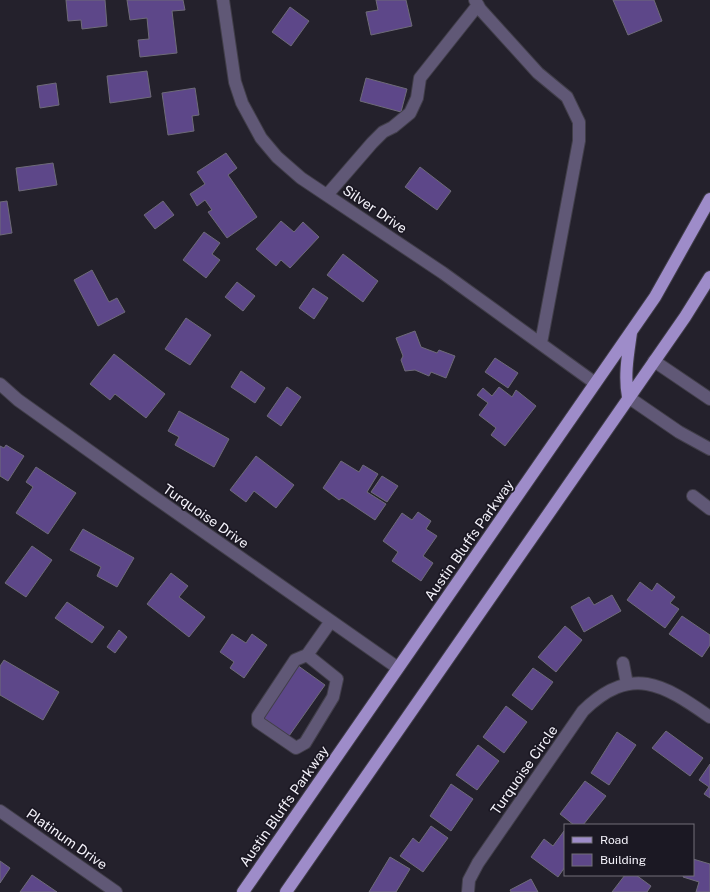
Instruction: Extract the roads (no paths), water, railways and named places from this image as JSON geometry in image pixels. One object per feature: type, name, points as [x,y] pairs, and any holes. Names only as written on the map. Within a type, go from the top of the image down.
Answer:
[{"type":"main road","name":"Austin Bluffs Parkway","points":[[243,892],[655,298],[710,199]]},
{"type":"main road","points":[[286,892],[654,361],[710,277]]},
{"type":"main road","points":[[628,397],[626,374],[632,330]]},
{"type":"street","name":"Silver Drive","points":[[222,0],[235,82],[250,120],[261,138],[277,156],[301,178],[443,273],[595,383]]},
{"type":"street","points":[[327,195],[372,142],[383,132],[393,127],[410,113],[417,98],[420,78],[476,3],[538,73],[567,97],[579,122],[579,141],[541,344]]},
{"type":"street","points":[[654,361],[710,399]]},
{"type":"street","name":"Turquoise Drive","points":[[0,384],[18,400],[398,668]]},
{"type":"street","points":[[628,397],[679,432],[710,449]]},
{"type":"street","points":[[693,496],[710,509]]},
{"type":"street","points":[[307,655],[337,679],[334,697],[305,743],[296,748],[258,722],[258,716],[295,660],[307,655],[332,621]]},
{"type":"street","points":[[623,663],[627,684]]},
{"type":"street","name":"Turquoise Circle","points":[[468,892],[469,880],[478,863],[583,711],[596,699],[610,689],[627,684],[661,686],[678,694],[710,717]]},
{"type":"street","name":"Platinum Drive","points":[[0,811],[116,892]]}]
